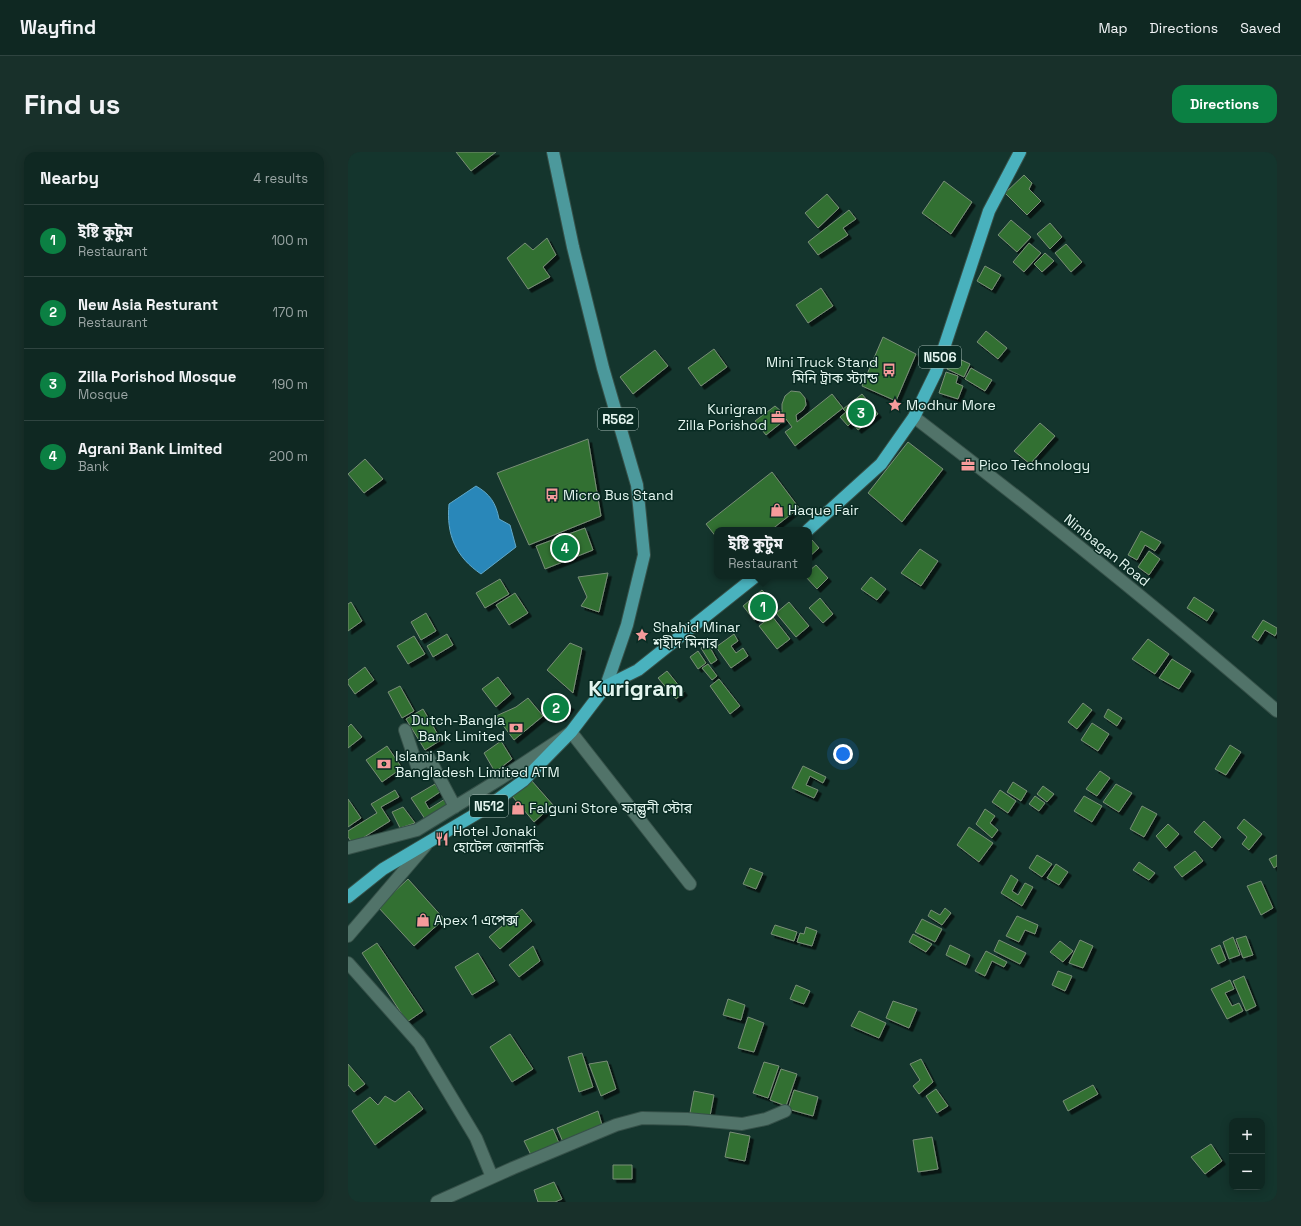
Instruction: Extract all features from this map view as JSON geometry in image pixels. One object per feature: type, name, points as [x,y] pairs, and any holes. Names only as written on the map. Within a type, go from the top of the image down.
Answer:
[{"type":"highway","name":"N506","points":[[811,527],[881,464],[914,417],[936,372],[989,211],[1020,152]]},
{"type":"highway","points":[[606,686],[638,670],[752,579]]},
{"type":"highway","name":"N512","points":[[348,897],[383,869],[486,808],[523,781],[571,732],[606,686]]},
{"type":"main road","name":"R562","points":[[554,152],[573,247],[603,368],[637,485],[644,555],[627,625],[606,686]]},
{"type":"street","name":"Nimbagan Road","points":[[914,417],[1049,521],[1194,640],[1277,711]]},
{"type":"street","points":[[405,730],[417,766],[429,758],[455,807]]},
{"type":"street","points":[[348,848],[417,830],[571,732],[690,884]]},
{"type":"street","points":[[348,936],[426,844]]},
{"type":"street","points":[[348,963],[419,1043],[476,1138],[492,1177]]},
{"type":"street","points":[[437,1202],[492,1177],[616,1125],[642,1118],[686,1119],[742,1124],[766,1119],[785,1111]]},
{"type":"water","points":[[476,486],[485,492],[492,500],[499,519],[510,525],[516,547],[481,574],[459,553],[451,535],[448,515],[449,504]]},
{"type":"building","points":[[456,152],[496,152],[471,171]]},
{"type":"building","points":[[1024,175],[1032,183],[1029,189],[1041,201],[1027,215],[1005,193]]},
{"type":"building","points":[[944,181],[972,202],[951,234],[922,213]]},
{"type":"building","points":[[827,194],[839,208],[818,228],[805,213]]},
{"type":"building","points":[[849,210],[856,219],[843,228],[848,235],[818,255],[808,242]]},
{"type":"building","points":[[1011,220],[1031,237],[1017,252],[998,235]]},
{"type":"building","points":[[1050,223],[1062,237],[1050,249],[1037,234]]},
{"type":"building","points":[[547,238],[556,255],[543,267],[550,277],[528,289],[507,258],[525,243],[533,250]]},
{"type":"building","points":[[1029,243],[1041,253],[1024,272],[1013,262]]},
{"type":"building","points":[[1066,244],[1082,262],[1071,272],[1055,253]]},
{"type":"building","points":[[1045,253],[1054,261],[1042,272],[1034,264]]},
{"type":"building","points":[[985,266],[1001,275],[992,290],[977,281]]},
{"type":"building","points":[[821,288],[833,306],[808,323],[796,305]]},
{"type":"building","points":[[986,331],[1007,348],[998,359],[977,342]]},
{"type":"building","name":"Mini Truck Stand মিনি ট্রাক স্ট্যান্ড","points":[[883,337],[916,354],[896,401],[862,386]]},
{"type":"building","points":[[714,349],[727,367],[701,386],[688,368]]},
{"type":"building","points":[[655,350],[668,366],[633,394],[620,377]]},
{"type":"building","points":[[953,356],[970,364],[964,377],[947,369]]},
{"type":"building","points":[[971,368],[992,380],[985,391],[965,379]]},
{"type":"building","points":[[946,372],[958,376],[956,383],[963,386],[958,399],[939,393]]},
{"type":"building","name":"Kurigram Zilla Porishod","points":[[791,391],[800,392],[805,398],[806,405],[803,410],[796,415],[797,422],[832,394],[843,408],[795,446],[785,432],[792,427],[786,419],[766,435],[755,421],[775,406],[782,412],[782,404],[785,396]]},
{"type":"building","points":[[862,394],[878,414],[858,430],[852,422],[848,426],[840,417],[846,412],[843,409]]},
{"type":"building","points":[[1040,423],[1055,436],[1030,464],[1014,451]]},
{"type":"building","name":"Micro Bus Stand","points":[[588,439],[601,516],[529,545],[497,473]]},
{"type":"building","points":[[908,442],[943,469],[902,522],[868,493]]},
{"type":"building","points":[[365,459],[383,479],[364,493],[348,474]]},
{"type":"building","points":[[772,472],[799,508],[775,527],[714,527],[714,534],[706,524]]},
{"type":"building","points":[[585,528],[593,550],[545,569],[536,546]]},
{"type":"building","points":[[1141,531],[1161,542],[1155,551],[1145,545],[1137,560],[1128,555]]},
{"type":"building","points":[[812,540],[819,548],[812,554]]},
{"type":"building","points":[[920,549],[938,561],[921,586],[901,573]]},
{"type":"building","points":[[1149,551],[1160,559],[1149,575],[1138,567]]},
{"type":"building","points":[[816,565],[828,578],[817,589],[808,579],[812,579],[812,568]]},
{"type":"building","points":[[608,573],[599,612],[581,606],[587,597],[578,577]]},
{"type":"building","points":[[871,577],[886,589],[877,600],[861,589]]},
{"type":"building","points":[[500,579],[509,594],[485,608],[476,593]]},
{"type":"building","points":[[762,590],[774,604],[754,620],[743,606]]},
{"type":"building","points":[[515,593],[528,613],[509,625],[496,605]]},
{"type":"building","points":[[1194,597],[1214,610],[1207,621],[1187,608]]},
{"type":"building","points":[[820,598],[833,614],[823,623],[809,608]]},
{"type":"building","points":[[351,602],[362,621],[348,631],[348,604]]},
{"type":"building","points":[[789,602],[809,626],[796,637],[776,613]]},
{"type":"building","points":[[426,613],[436,631],[421,640],[411,622]]},
{"type":"building","points":[[772,616],[790,639],[777,649],[759,626]]},
{"type":"building","points":[[1263,620],[1277,628],[1277,632],[1275,636],[1265,630],[1258,641],[1252,637]]},
{"type":"building","points":[[447,634],[453,645],[433,657],[427,646]]},
{"type":"building","points":[[734,634],[738,641],[731,646],[736,653],[743,648],[748,656],[731,668],[716,647]]},
{"type":"building","points":[[414,636],[425,654],[408,664],[397,646]]},
{"type":"building","points":[[1148,639],[1169,654],[1155,674],[1132,659]]},
{"type":"building","points":[[570,643],[582,648],[573,693],[547,670]]},
{"type":"building","points":[[708,644],[717,660],[711,664],[701,648]]},
{"type":"building","points":[[698,651],[706,663],[698,669],[690,657]]},
{"type":"building","points":[[1172,659],[1191,671],[1179,689],[1159,678]]},
{"type":"building","points":[[708,664],[717,676],[712,680],[702,668]]},
{"type":"building","points":[[365,667],[374,680],[355,694],[348,684],[348,680]]},
{"type":"building","points":[[667,671],[684,692],[676,699],[658,678]]},
{"type":"building","points":[[498,677],[511,694],[496,707],[482,689]]},
{"type":"building","points":[[719,679],[740,706],[730,714],[710,686]]},
{"type":"building","points":[[400,686],[414,711],[402,718],[388,692]]},
{"type":"building","name":"Dutch-Bangla Bank Limited","points":[[528,698],[543,716],[514,740],[496,716],[516,707]]},
{"type":"building","points":[[546,699],[571,706],[562,718],[541,710]]},
{"type":"building","points":[[1083,703],[1092,710],[1077,729],[1068,722]]},
{"type":"building","points":[[423,709],[441,740],[425,750],[406,719]]},
{"type":"building","points":[[1108,709],[1122,718],[1117,726],[1104,717]]},
{"type":"building","points":[[1092,723],[1109,734],[1098,751],[1081,740]]},
{"type":"building","points":[[351,724],[362,737],[348,748],[348,727]]},
{"type":"building","points":[[501,741],[512,759],[495,772],[484,753]]},
{"type":"building","points":[[1230,745],[1241,752],[1226,775],[1215,769]]},
{"type":"building","name":"Islami Bank Bangladesh Limited ATM","points":[[387,746],[402,768],[382,782],[366,760]]},
{"type":"building","points":[[803,766],[826,777],[823,783],[810,776],[806,785],[818,790],[814,798],[792,788]]},
{"type":"building","points":[[1100,771],[1110,778],[1097,796],[1086,789]]},
{"type":"building","points":[[531,780],[553,805],[534,822],[512,796]]},
{"type":"building","points":[[1013,782],[1027,791],[1021,801],[1007,792]]},
{"type":"building","points":[[435,784],[440,792],[425,802],[429,809],[445,799],[449,805],[425,819],[411,798]]},
{"type":"building","points":[[1116,784],[1132,793],[1119,812],[1103,802]]},
{"type":"building","points":[[1043,786],[1054,794],[1047,802],[1037,794]]},
{"type":"building","points":[[395,790],[399,797],[381,807],[390,821],[353,844],[348,837],[348,831],[377,813],[371,804]]},
{"type":"building","points":[[1000,790],[1016,801],[1008,813],[992,802]]},
{"type":"building","points":[[1035,796],[1045,803],[1039,811],[1029,804]]},
{"type":"building","points":[[1084,796],[1102,806],[1092,822],[1074,811]]},
{"type":"building","points":[[348,799],[361,818],[348,827]]},
{"type":"building","points":[[1142,806],[1157,814],[1144,837],[1130,829]]},
{"type":"building","points":[[403,807],[415,823],[400,828],[392,812]]},
{"type":"building","points":[[985,809],[995,816],[990,823],[998,830],[992,838],[976,824]]},
{"type":"building","points":[[1244,819],[1262,834],[1249,850],[1242,844],[1247,837],[1237,828]]},
{"type":"building","points":[[1204,821],[1221,837],[1212,848],[1194,832]]},
{"type":"building","points":[[1168,824],[1179,834],[1166,848],[1156,836]]},
{"type":"building","points":[[969,827],[993,843],[979,862],[957,845]]},
{"type":"building","points":[[1195,851],[1203,861],[1182,877],[1174,867]]},
{"type":"building","points":[[1037,855],[1052,864],[1042,877],[1029,868]]},
{"type":"building","points":[[1277,855],[1277,866],[1274,868],[1269,859]]},
{"type":"building","points":[[1139,862],[1155,873],[1149,880],[1133,870]]},
{"type":"building","points":[[1056,864],[1068,872],[1059,885],[1047,878]]},
{"type":"building","points":[[750,868],[763,873],[756,889],[743,884]]},
{"type":"building","points":[[1011,875],[1018,880],[1012,891],[1018,895],[1025,883],[1033,887],[1022,906],[1001,893]]},
{"type":"building","points":[[408,879],[444,919],[414,946],[378,907]]},
{"type":"building","points":[[1261,881],[1273,908],[1261,915],[1247,886]]},
{"type":"building","points":[[945,908],[951,913],[942,925],[928,916],[931,910],[940,915]]},
{"type":"building","points":[[522,909],[532,921],[500,949],[489,937]]},
{"type":"building","points":[[1017,916],[1038,925],[1035,934],[1025,930],[1019,942],[1006,936]]},
{"type":"building","points":[[922,919],[942,929],[935,942],[915,932]]},
{"type":"building","points":[[775,925],[797,932],[794,941],[771,934]]},
{"type":"building","points":[[806,927],[817,931],[812,946],[797,942],[800,933],[804,934]]},
{"type":"building","points":[[913,934],[932,944],[926,952],[909,942]]},
{"type":"building","points":[[1246,936],[1253,955],[1243,958],[1236,939]]},
{"type":"building","points":[[1233,937],[1240,955],[1229,959],[1223,942]]},
{"type":"building","points":[[999,940],[1026,953],[1020,964],[994,951]]},
{"type":"building","points":[[1080,940],[1093,946],[1083,968],[1069,963]]},
{"type":"building","points":[[1060,941],[1073,951],[1063,962],[1050,952]]},
{"type":"building","points":[[377,943],[423,1011],[407,1022],[362,953]]},
{"type":"building","points":[[950,945],[970,955],[966,965],[946,955]]},
{"type":"building","points":[[1220,945],[1226,960],[1218,964],[1211,949]]},
{"type":"building","points":[[533,946],[540,961],[519,977],[509,965]]},
{"type":"building","points":[[986,951],[1007,962],[1004,967],[992,961],[985,976],[975,971]]},
{"type":"building","points":[[478,953],[495,981],[472,995],[455,967]]},
{"type":"building","points":[[1058,971],[1072,976],[1065,991],[1052,985]]},
{"type":"building","points":[[1244,976],[1256,1006],[1246,1011],[1233,981]]},
{"type":"building","points":[[1230,980],[1234,989],[1225,993],[1232,1006],[1239,1003],[1243,1011],[1227,1019],[1211,989]]},
{"type":"building","points":[[796,985],[810,991],[804,1004],[790,999]]},
{"type":"building","points":[[728,999],[745,1005],[741,1020],[723,1015]]},
{"type":"building","points":[[893,1001],[917,1009],[909,1028],[886,1018]]},
{"type":"building","points":[[859,1011],[886,1023],[879,1038],[851,1026]]},
{"type":"building","points":[[748,1017],[764,1023],[754,1052],[738,1048]]},
{"type":"building","points":[[510,1034],[533,1069],[512,1082],[490,1047]]},
{"type":"building","points":[[582,1053],[593,1087],[579,1092],[568,1057]]},
{"type":"building","points":[[921,1059],[933,1082],[919,1094],[913,1086],[920,1080],[910,1064]]},
{"type":"building","points":[[607,1061],[616,1089],[601,1096],[589,1064]]},
{"type":"building","points":[[764,1062],[779,1066],[768,1098],[753,1093]]},
{"type":"building","points":[[348,1064],[365,1084],[354,1092],[348,1085]]},
{"type":"building","points":[[781,1069],[797,1074],[786,1106],[770,1100]]},
{"type":"building","points":[[1093,1085],[1098,1094],[1068,1111],[1063,1101]]},
{"type":"building","points":[[936,1089],[948,1106],[937,1113],[926,1096]]},
{"type":"building","points":[[794,1090],[818,1097],[813,1116],[788,1109]]},
{"type":"building","points":[[409,1091],[423,1109],[375,1145],[352,1111],[370,1097],[378,1105],[385,1096],[395,1102]]},
{"type":"building","points":[[694,1091],[714,1095],[710,1116],[690,1113]]},
{"type":"building","points":[[598,1111],[602,1125],[563,1142],[557,1128]]},
{"type":"building","points":[[553,1129],[559,1143],[531,1155],[524,1141]]},
{"type":"building","points":[[730,1132],[750,1136],[745,1161],[725,1157]]},
{"type":"building","points":[[932,1137],[938,1169],[918,1172],[913,1140]]},
{"type":"building","points":[[1211,1144],[1222,1161],[1205,1174],[1191,1157]]},
{"type":"building","points":[[613,1165],[632,1165],[632,1179],[613,1179]]},
{"type":"building","points":[[554,1182],[562,1199],[555,1202],[538,1202],[534,1190]]},
{"type":"place","name":"Mini Truck Stand মিনি ট্রাক স্ট্যান্ড","points":[[889,370]]},
{"type":"place","name":"Modhur More","points":[[895,405]]},
{"type":"place","name":"Zilla Porishod Mosque","points":[[861,413]]},
{"type":"place","name":"Kurigram Zilla Porishod","points":[[778,417]]},
{"type":"place","name":"Pico Technology","points":[[968,465]]},
{"type":"place","name":"Micro Bus Stand","points":[[552,495]]},
{"type":"place","name":"Haque Fair","points":[[777,510]]},
{"type":"place","name":"Agrani Bank Limited","points":[[565,548]]},
{"type":"place","name":"ইষ্টি কুটুম","points":[[763,607]]},
{"type":"place","name":"Shahid Minar শহীদ মিনার","points":[[642,635]]},
{"type":"place","name":"New Asia Resturant","points":[[556,708]]},
{"type":"place","name":"Dutch-Bangla Bank Limited","points":[[516,728]]},
{"type":"place","name":"Islami Bank Bangladesh Limited ATM","points":[[384,764]]},
{"type":"place","name":"Falguni Store ফাল্গুনী স্টোর","points":[[518,808]]},
{"type":"place","name":"Hotel Jonaki হোটেল জোনাকি","points":[[442,839]]},
{"type":"place","name":"Apex 1 এপেক্স","points":[[423,920]]},
{"type":"district","name":"Kurigram","points":[[636,688]]}]
